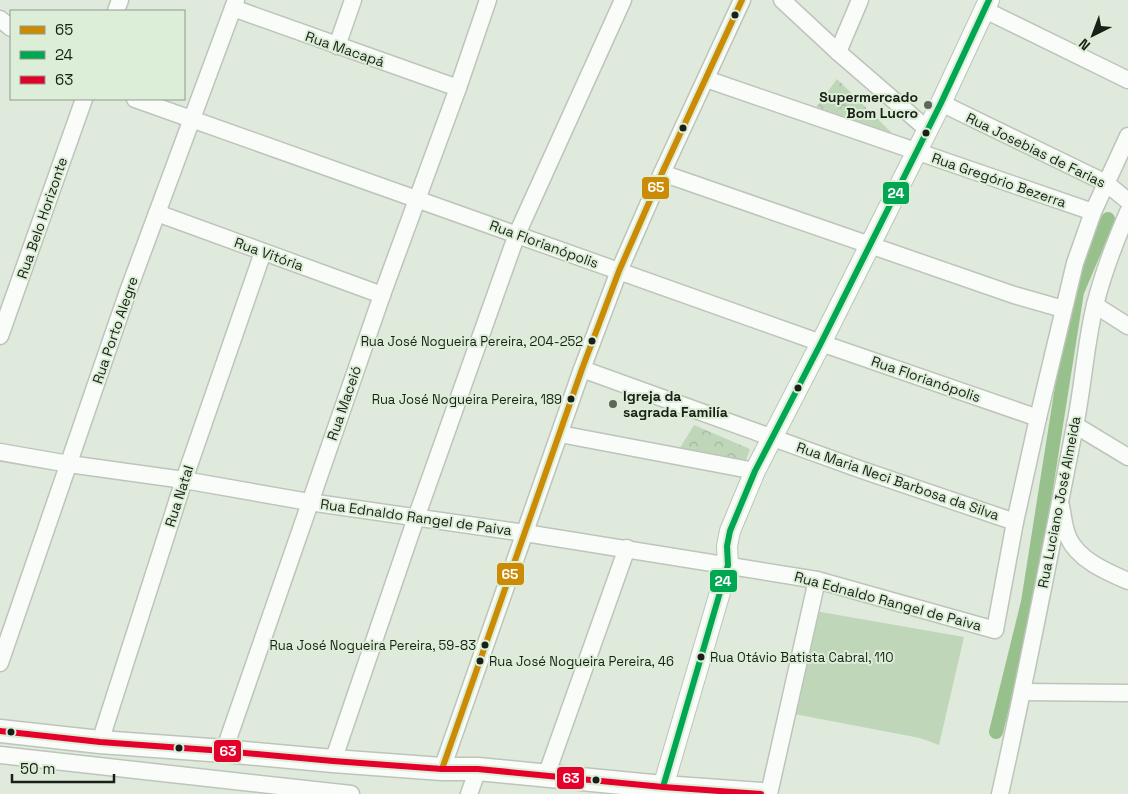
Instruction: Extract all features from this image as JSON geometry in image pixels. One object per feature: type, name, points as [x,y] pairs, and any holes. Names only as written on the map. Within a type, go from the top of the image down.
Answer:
[{"type":"main road","points":[[0,731],[100,742],[333,761],[478,769],[546,776],[578,786],[761,794]]},
{"type":"street","points":[[337,46],[353,0]]},
{"type":"street","name":"Rua Maceió","points":[[224,751],[309,502],[488,0]]},
{"type":"street","points":[[333,761],[416,518],[518,234],[623,0]]},
{"type":"street","points":[[442,768],[582,369],[619,271],[742,0]]},
{"type":"street","points":[[782,0],[838,52],[927,129]]},
{"type":"street","points":[[838,52],[860,0]]},
{"type":"street","name":"Rua Macapá","points":[[234,4],[337,46],[458,88]]},
{"type":"street","name":"Rua Porto Alegre","points":[[0,662],[157,213],[234,4]]},
{"type":"street","points":[[676,790],[728,565],[727,546],[730,531],[755,471],[941,102],[987,5],[1128,80]]},
{"type":"street","points":[[0,19],[10,27]]},
{"type":"street","name":"Rua Gregório Bezerra","points":[[706,79],[1093,212]]},
{"type":"street","name":"Rua Belo Horizonte","points":[[0,336],[6,300],[84,100]]},
{"type":"street","name":"Rua Florianópolis","points":[[138,100],[821,343],[1038,418]]},
{"type":"street","name":"Rua Josebias de Farias","points":[[941,102],[1106,183],[1128,201]]},
{"type":"street","points":[[1016,522],[1062,309],[1075,263],[1093,212],[1128,136]]},
{"type":"street","points":[[662,173],[1014,295],[1062,309]]},
{"type":"street","name":"Rua Luciano José Almeida","points":[[1000,794],[1023,692],[1059,499],[1075,425],[1095,305],[1110,254],[1128,212]]},
{"type":"street","name":"Rua Vitória","points":[[157,213],[382,295]]},
{"type":"street","name":"Rua Natal","points":[[100,742],[184,480],[263,252]]},
{"type":"street","points":[[1095,305],[1128,326]]},
{"type":"street","name":"Rua Maria Neci Barbosa da Silva","points":[[582,369],[772,438],[1016,522]]},
{"type":"street","points":[[1075,425],[1128,457]]},
{"type":"street","points":[[560,434],[755,471]]},
{"type":"street","name":"Rua Ednaldo Rangel de Paiva","points":[[0,452],[68,464],[184,480],[309,502],[627,548],[817,580],[995,630],[1016,522]]},
{"type":"street","points":[[1059,499],[1068,538],[1076,550],[1104,570],[1128,581]]},
{"type":"street","points":[[546,776],[627,548]]},
{"type":"street","points":[[769,794],[817,580]]},
{"type":"street","points":[[1023,692],[1128,693]]},
{"type":"street","points":[[0,755],[351,794]]},
{"type":"street","points":[[469,794],[478,769]]},
{"type":"green space","points":[[837,79],[906,147],[812,113]]},
{"type":"green space","points":[[694,425],[750,449],[744,466],[678,451]]},
{"type":"green space","points":[[815,611],[964,637],[939,745],[920,738],[789,713]]},
{"type":"waterway","points":[[996,732],[1028,602],[1077,292],[1108,219]]},
{"type":"transit line","name":"65","points":[[442,769],[582,369],[619,271],[742,0]]},
{"type":"transit line","name":"24","points":[[663,787],[728,565],[727,546],[730,531],[755,471],[941,103],[989,0]]},
{"type":"transit line","name":"63","points":[[0,731],[100,742],[442,769],[478,769],[663,787],[761,794]]},
{"type":"place","name":"Supermercado Bom Lucro","points":[[928,105]]},
{"type":"place","name":"Rua José Nogueira Pereira, 204-252","points":[[592,341]]},
{"type":"place","name":"Rua José Nogueira Pereira, 189","points":[[571,399]]},
{"type":"place","name":"Igreja da sagrada Familía","points":[[613,404]]},
{"type":"place","name":"Rua José Nogueira Pereira, 59-83","points":[[485,645]]},
{"type":"place","name":"Rua Otávio Batista Cabral, 110","points":[[701,657]]},
{"type":"place","name":"Rua José Nogueira Pereira, 46","points":[[480,661]]}]
